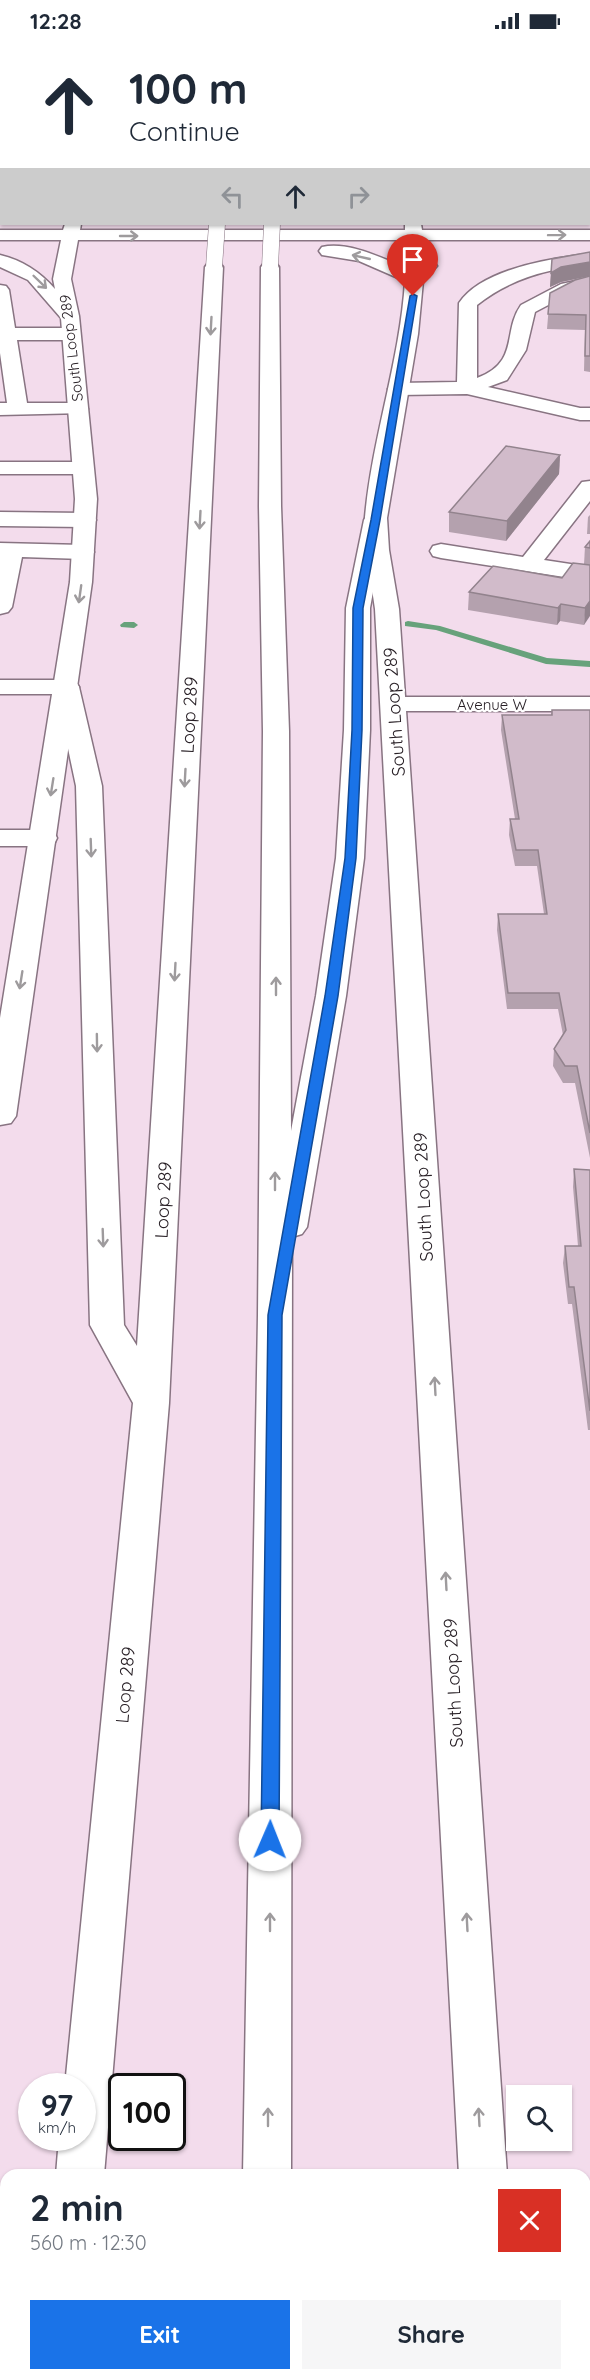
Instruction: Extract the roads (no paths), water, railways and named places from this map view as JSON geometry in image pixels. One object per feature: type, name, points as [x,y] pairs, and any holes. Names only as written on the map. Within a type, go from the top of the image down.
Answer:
[{"type":"main road","name":"Loop 289","points":[[81,2169],[151,1402],[217,225]]},
{"type":"main road","points":[[267,2169],[275,1315],[276,731],[270,506],[272,225]]},
{"type":"main road","points":[[0,235],[72,230],[414,230],[533,236],[590,235]]},
{"type":"main road","name":"South Loop 289","points":[[0,1116],[7,1030],[44,838],[67,687],[83,552],[86,499],[70,325],[62,279],[72,230]]},
{"type":"main road","name":"South Loop 289","points":[[414,230],[415,279],[375,520],[387,609],[483,2169]]},
{"type":"main road","points":[[117,252],[333,252],[363,256],[415,279],[450,248],[464,244],[533,236]]},
{"type":"main road","points":[[467,388],[468,303],[485,289],[518,272],[555,262],[590,259]]},
{"type":"main road","points":[[0,260],[34,276],[70,325],[7,334]]},
{"type":"main road","points":[[62,279],[80,261]]},
{"type":"main road","points":[[467,388],[500,376],[517,351],[526,309],[567,288],[590,283]]},
{"type":"main road","points":[[0,290],[7,334],[9,409],[78,409]]},
{"type":"main road","points":[[398,389],[467,388],[580,414],[590,414]]},
{"type":"main road","points":[[4,494],[83,468]]},
{"type":"main road","points":[[529,564],[590,487]]},
{"type":"main road","points":[[4,494],[85,520]]},
{"type":"main road","points":[[275,1315],[332,996],[350,858],[357,730],[358,608],[375,520]]},
{"type":"main road","points":[[0,607],[6,550],[83,552]]},
{"type":"main road","points":[[441,551],[590,574]]},
{"type":"main road","points":[[0,687],[67,687],[89,786],[107,1325],[151,1402]]},
{"type":"main road","name":"Avenue W","points":[[393,704],[590,704]]},
{"type":"main road","points":[[0,838],[44,838]]},
{"type":"waterway","points":[[408,624],[437,628],[546,661],[590,664]]},
{"type":"waterway","points":[[124,625],[134,625]]}]
